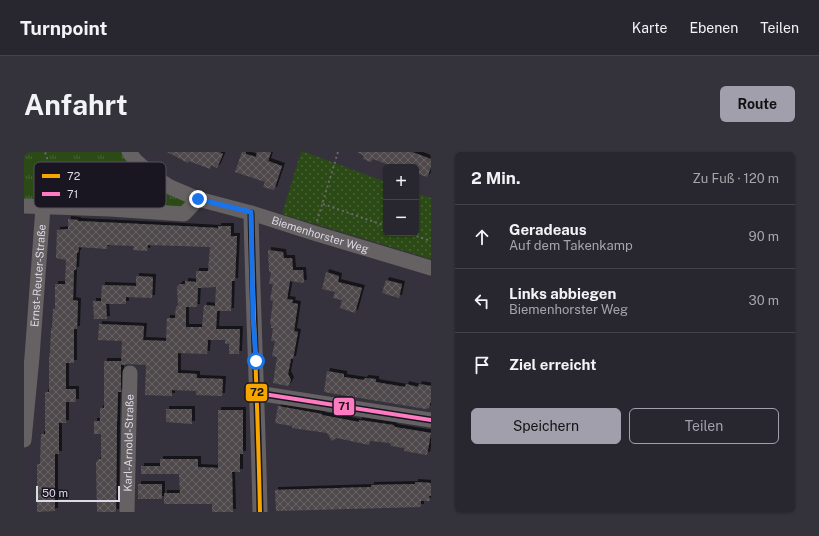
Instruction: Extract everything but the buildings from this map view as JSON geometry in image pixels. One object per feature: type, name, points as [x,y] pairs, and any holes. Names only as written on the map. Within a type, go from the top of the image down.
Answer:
[{"type":"street","name":"Biemenhorster Weg","points":[[129,152],[137,162]]},
{"type":"street","name":"Biemenhorster Weg","points":[[166,184],[198,199],[251,212],[314,234],[431,268]]},
{"type":"street","points":[[76,208],[184,214],[198,199]]},
{"type":"street","points":[[24,206],[34,207]]},
{"type":"street","name":"Ernst-Reuter-Straße","points":[[24,440],[28,357],[42,208]]},
{"type":"street","points":[[251,212],[260,512]]},
{"type":"street","name":"Karl-Arnold-Straße","points":[[127,512],[130,373]]},
{"type":"street","points":[[257,394],[431,420]]},
{"type":"path","points":[[45,152],[47,162]]},
{"type":"path","points":[[314,234],[338,152]]},
{"type":"path","points":[[322,204],[383,225]]},
{"type":"path","points":[[416,236],[431,241]]},
{"type":"green space","points":[[24,152],[122,152],[129,162],[34,162],[34,200],[24,199]]},
{"type":"green space","points":[[301,152],[305,152],[383,181],[383,236],[419,236],[419,194],[431,198],[431,259],[282,214]]},
{"type":"green space","points":[[166,188],[186,201],[181,209],[165,208]]},
{"type":"transit line","name":"72","points":[[251,213],[260,512]]},
{"type":"transit line","name":"71","points":[[257,393],[431,420]]},
{"type":"route","points":[[198,199],[251,212],[253,316],[256,361]]}]
